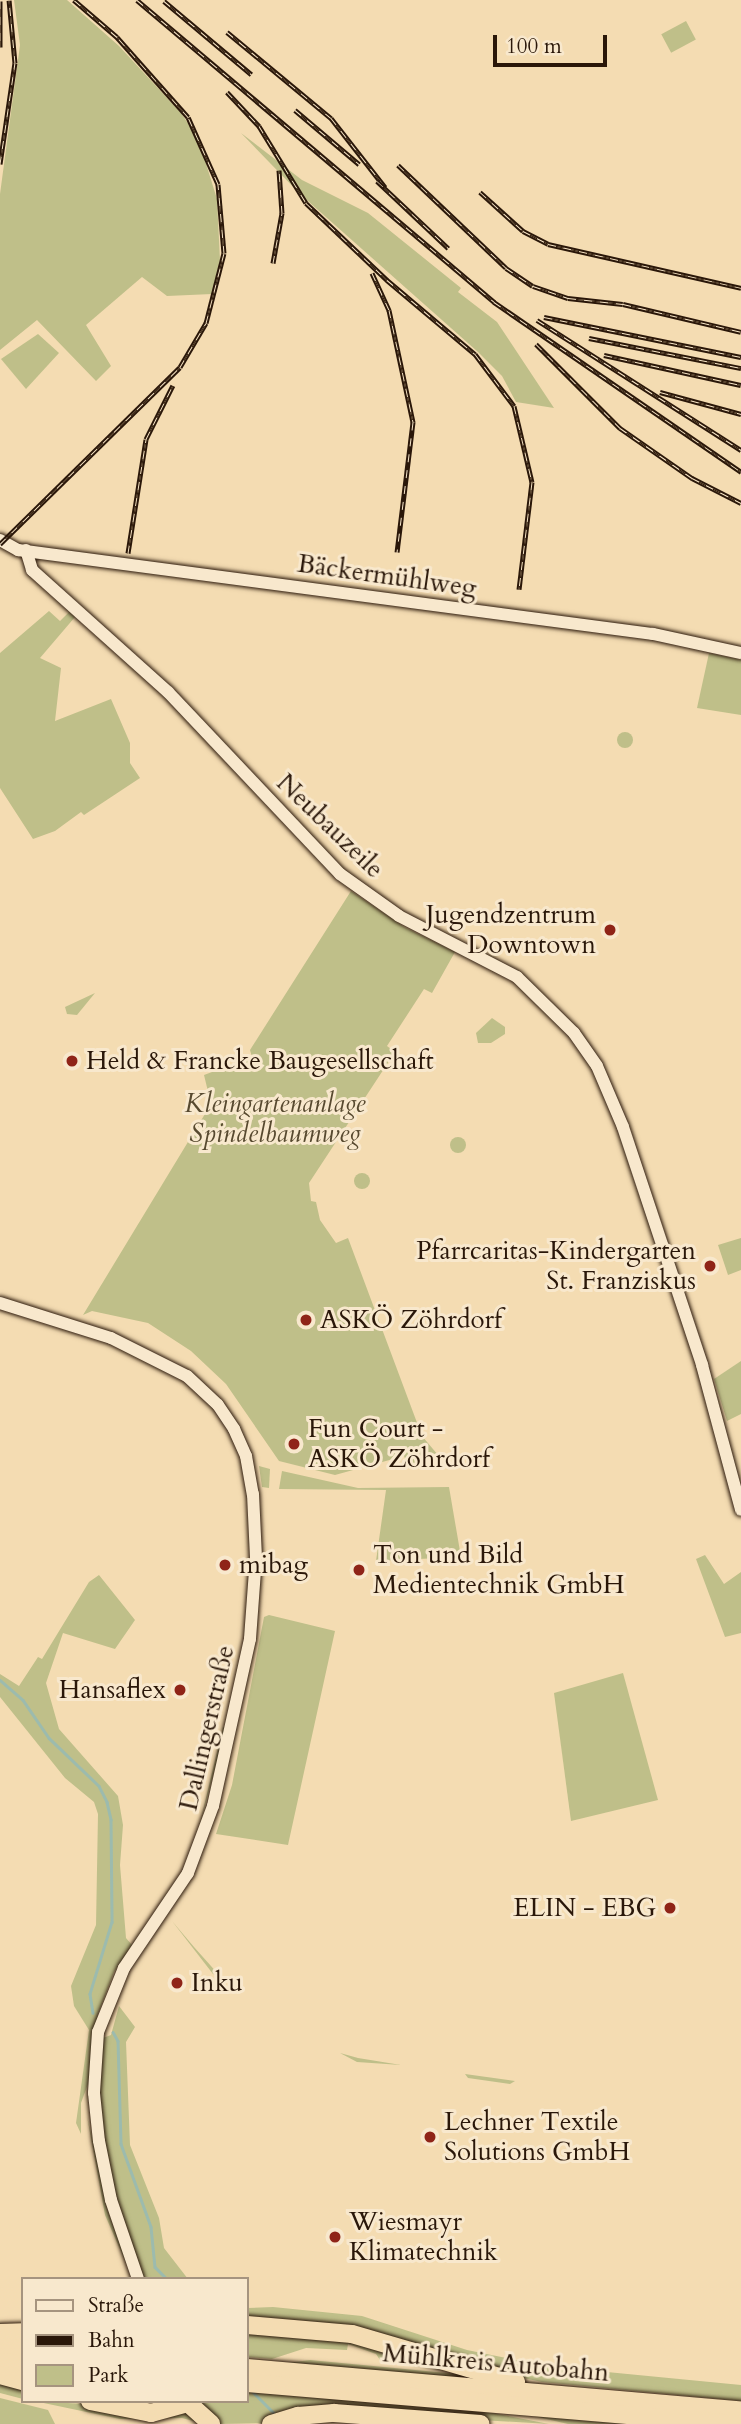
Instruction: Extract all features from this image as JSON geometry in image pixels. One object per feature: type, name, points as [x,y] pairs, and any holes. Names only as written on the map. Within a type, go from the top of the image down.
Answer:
[{"type":"highway","points":[[248,2325],[352,2334],[548,2393]]},
{"type":"highway","points":[[0,2333],[21,2332]]},
{"type":"highway","points":[[0,2347],[21,2349]]},
{"type":"highway","points":[[0,2362],[21,2364]]},
{"type":"highway","points":[[0,2375],[21,2380]]},
{"type":"highway","name":"Mühlkreis Autobahn","points":[[251,2376],[548,2393],[741,2410]]},
{"type":"highway","name":"Mühlkreis Autobahn","points":[[251,2376],[737,2424]]},
{"type":"highway","points":[[100,2403],[152,2413],[185,2403]]},
{"type":"highway","points":[[189,2403],[212,2424]]},
{"type":"highway","points":[[271,2424],[298,2416],[334,2413],[481,2424]]},
{"type":"street","name":"Bäckermühlweg","points":[[0,540],[12,549],[653,634],[741,653]]},
{"type":"street","name":"Neubauzeile","points":[[26,550],[32,570],[168,692],[340,874],[400,916],[517,977],[574,1033],[597,1066],[624,1127],[702,1366],[741,1510]]},
{"type":"street","name":"Dallingerstraße","points":[[0,1303],[111,1338],[187,1376],[218,1405],[234,1429],[246,1455],[253,1494],[256,1580],[250,1639],[214,1807],[188,1873],[120,1976],[98,2032],[94,2093],[99,2140],[111,2200],[137,2277]]},
{"type":"green space","points":[[14,0],[67,0],[119,46],[181,113],[198,138],[217,199],[220,260],[212,294],[167,296],[142,277],[86,325],[111,366],[96,381],[37,320],[0,350],[0,194],[20,45]]},
{"type":"green space","points":[[686,21],[696,40],[671,53],[661,34]]},
{"type":"green space","points":[[241,133],[302,180],[368,213],[461,288],[458,292],[497,322],[554,408],[516,402],[502,376],[478,352],[300,194]]},
{"type":"green space","points":[[38,334],[59,353],[26,389],[1,359]]},
{"type":"green space","points":[[49,611],[60,621],[69,612],[75,617],[40,658],[61,668],[55,721],[111,699],[130,743],[130,763],[140,778],[84,815],[81,812],[55,831],[33,839],[0,788],[0,653]]},
{"type":"green space","points":[[709,653],[741,660],[741,715],[697,708]]},
{"type":"green space","points":[[622,732],[628,732],[633,740],[631,746],[622,748],[617,743],[617,737]]},
{"type":"green space","name":"Kleingartenanlage Spindelbaumweg","points":[[351,891],[404,927],[455,952],[432,993],[424,989],[387,1046],[395,1052],[309,1183],[311,1201],[316,1202],[320,1220],[336,1243],[348,1238],[422,1436],[438,1455],[408,1466],[404,1456],[335,1475],[279,1461],[226,1384],[191,1351],[148,1323],[92,1311],[83,1315],[211,1104],[204,1075],[252,1057],[250,1050]]},
{"type":"green space","points":[[95,993],[77,1015],[67,1014],[65,1007]]},
{"type":"green space","points":[[492,1018],[505,1027],[505,1034],[491,1043],[478,1043],[476,1033]]},
{"type":"green space","points":[[458,1137],[464,1139],[464,1151],[458,1153],[452,1151],[450,1145],[452,1139]]},
{"type":"green space","points":[[362,1173],[368,1175],[368,1187],[362,1189],[356,1187],[354,1181],[356,1175]]},
{"type":"green space","points":[[741,1238],[741,1270],[728,1275],[718,1245]]},
{"type":"green space","points":[[741,1361],[741,1414],[727,1421],[714,1379]]},
{"type":"green space","points":[[259,1466],[270,1469],[269,1488],[262,1487]]},
{"type":"green space","points":[[282,1471],[358,1488],[449,1487],[461,1557],[376,1561],[386,1490],[279,1489]]},
{"type":"green space","points":[[705,1555],[724,1584],[741,1572],[741,1633],[725,1637],[696,1559]]},
{"type":"green space","points":[[99,1575],[135,1620],[115,1649],[63,1633],[46,1683],[59,1729],[118,1796],[123,1825],[120,1865],[126,1938],[132,1945],[114,1972],[98,2014],[88,2084],[81,2103],[81,2134],[76,2123],[89,2030],[74,2006],[71,1986],[96,1925],[98,1814],[94,1802],[65,1778],[0,1697],[0,1674],[19,1686],[38,1657],[42,1659],[89,1582]]},
{"type":"green space","points":[[269,1615],[335,1631],[288,1845],[216,1834],[232,1785],[264,1617]]},
{"type":"green space","points":[[623,1673],[658,1800],[571,1821],[554,1693]]},
{"type":"green space","points":[[223,1727],[226,1728],[199,1827]]},
{"type":"green space","points":[[172,1921],[194,1947],[219,1975],[213,1974]]},
{"type":"green space","points":[[119,2006],[135,2027],[126,2042],[130,2145],[159,2218],[164,2248],[186,2277],[143,2277],[111,2180],[99,2101],[103,2038],[111,2035]]},
{"type":"green space","points":[[340,2053],[358,2058],[401,2065],[357,2062]]},
{"type":"green space","points":[[465,2074],[515,2081],[510,2084],[468,2078]]},
{"type":"green space","points":[[87,2116],[110,2217],[132,2277],[105,2215]]},
{"type":"green space","points":[[273,2307],[362,2316],[467,2350],[545,2366],[741,2385],[741,2401],[542,2382],[248,2320],[248,2308]]},
{"type":"green space","points":[[248,2328],[300,2329],[445,2367],[380,2360],[376,2354],[348,2344],[347,2350],[306,2348],[272,2359],[248,2357]]},
{"type":"green space","points":[[310,2360],[468,2375],[490,2380],[287,2363]]},
{"type":"green space","points":[[0,2379],[21,2384],[21,2398],[0,2393]]},
{"type":"green space","points":[[248,2392],[493,2413],[549,2424],[464,2419],[220,2424],[201,2403],[248,2403]]},
{"type":"green space","points":[[0,2398],[48,2410],[55,2424],[0,2424]]},
{"type":"green space","points":[[44,2403],[186,2410],[205,2424],[182,2418],[120,2419]]},
{"type":"green space","points":[[529,2415],[639,2424],[568,2424]]},
{"type":"waterway","points":[[0,1680],[23,1700],[49,1738],[99,1786],[107,1802],[111,1820],[112,1922],[90,1994],[93,2013]]},
{"type":"waterway","points":[[113,2032],[118,2041],[121,2144],[151,2227],[155,2267],[165,2277]]},
{"type":"waterway","points":[[251,2390],[276,2415]]},
{"type":"railway","points":[[0,164],[15,63],[9,0]]},
{"type":"railway","points":[[0,544],[180,367],[206,323],[224,253],[218,184],[188,117],[117,37],[74,0]]},
{"type":"railway","points":[[137,0],[494,302],[741,472]]},
{"type":"railway","points":[[0,1],[0,47]]},
{"type":"railway","points":[[164,1],[251,74]]},
{"type":"railway","points":[[227,32],[331,118],[385,187]]},
{"type":"railway","points":[[227,92],[259,126],[306,203],[387,280],[475,354],[514,406],[532,482],[519,589]]},
{"type":"railway","points":[[295,110],[359,164]]},
{"type":"railway","points":[[398,165],[506,268],[533,286],[568,298],[623,304],[741,332]]},
{"type":"railway","points":[[273,263],[282,213],[279,170]]},
{"type":"railway","points":[[377,181],[448,248]]},
{"type":"railway","points":[[480,192],[523,231],[548,244],[741,288]]},
{"type":"railway","points":[[372,273],[389,310],[413,422],[397,552]]},
{"type":"railway","points":[[544,317],[741,357]]},
{"type":"railway","points":[[537,320],[741,450]]},
{"type":"railway","points":[[589,338],[741,368]]},
{"type":"railway","points":[[536,344],[620,428],[692,478],[741,503]]},
{"type":"railway","points":[[604,355],[741,385]]},
{"type":"railway","points":[[128,553],[146,439],[173,385]]},
{"type":"railway","points":[[660,392],[741,414]]},
{"type":"place","name":"Jugendzentrum Downtown","points":[[610,930]]},
{"type":"place","name":"Held & Francke Baugesellschaft","points":[[72,1061]]},
{"type":"place","name":"Pfarrcaritas-Kindergarten St. Franziskus","points":[[710,1266]]},
{"type":"place","name":"ASKÖ Zöhrdorf","points":[[306,1320]]},
{"type":"place","name":"Fun Court - ASKÖ Zöhrdorf","points":[[294,1444]]},
{"type":"place","name":"mibag","points":[[225,1565]]},
{"type":"place","name":"Ton und Bild Medientechnik GmbH","points":[[359,1570]]},
{"type":"place","name":"Hansaflex","points":[[180,1690]]},
{"type":"place","name":"ELIN - EBG","points":[[670,1908]]},
{"type":"place","name":"Inku","points":[[177,1983]]},
{"type":"place","name":"Lechner Textile Solutions GmbH","points":[[430,2137]]},
{"type":"place","name":"Wiesmayr Klimatechnik","points":[[335,2237]]}]
